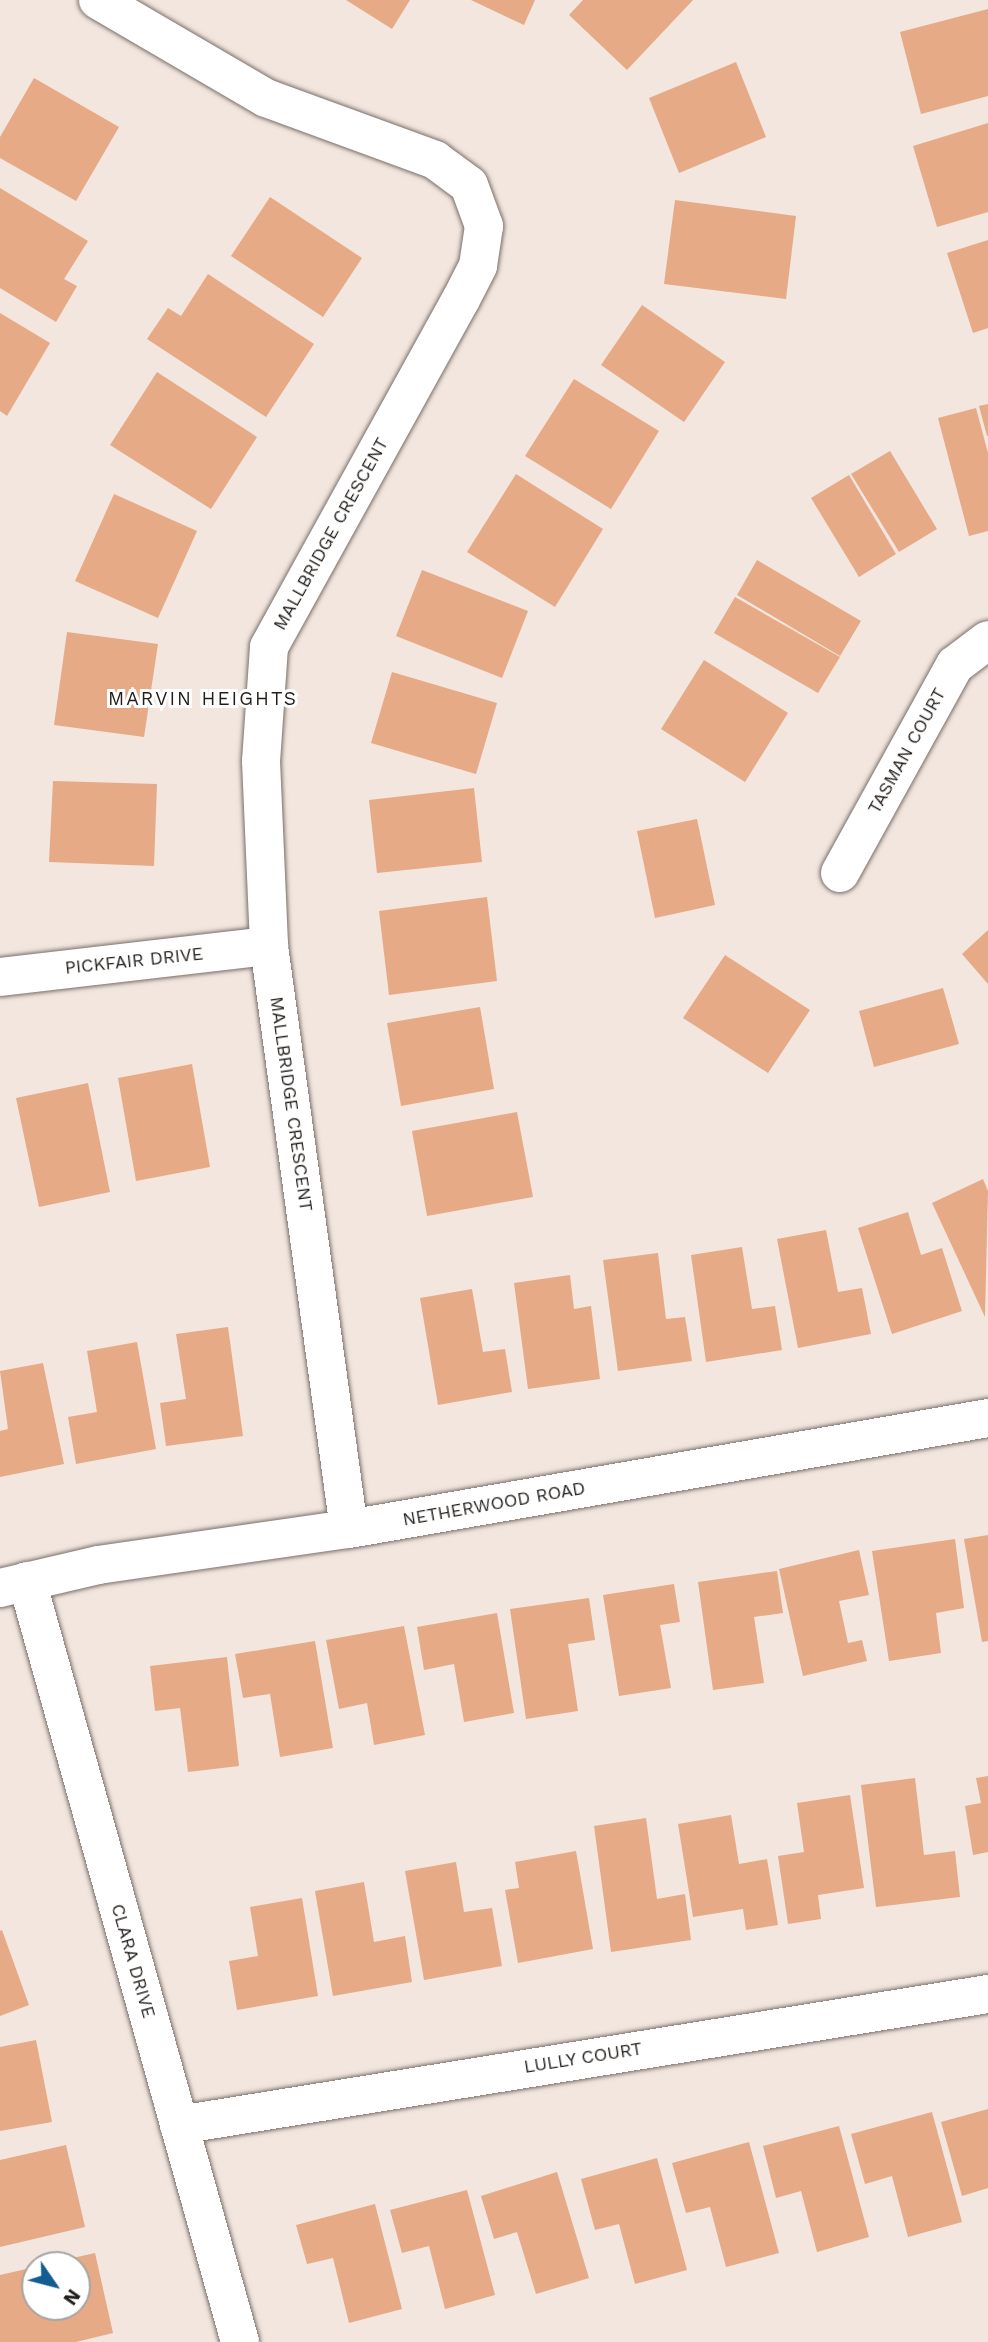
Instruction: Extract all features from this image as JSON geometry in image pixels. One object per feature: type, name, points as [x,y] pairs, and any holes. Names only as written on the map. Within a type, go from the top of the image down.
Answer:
[{"type":"street","name":"MALLBRIDGE CRESCENT","points":[[97,0],[266,97],[435,160],[469,185],[484,226],[478,266],[269,647],[261,761],[269,946],[349,1529]]},
{"type":"street","name":"TASMAN COURT","points":[[840,873],[955,665],[988,640]]},
{"type":"street","name":"PICKFAIR DRIVE","points":[[0,977],[269,946]]},
{"type":"street","name":"NETHERWOOD ROAD","points":[[13,1584],[349,1529],[988,1418]]},
{"type":"street","name":"CLARA DRIVE","points":[[13,1584],[179,2125],[240,2342]]},
{"type":"street","name":"LULLY COURT","points":[[179,2125],[988,1994]]},
{"type":"building","points":[[346,0],[410,0],[392,29]]},
{"type":"building","points":[[471,0],[535,0],[524,25]]},
{"type":"building","points":[[583,0],[693,0],[627,70],[569,15]]},
{"type":"building","points":[[988,9],[988,96],[921,114],[900,32]]},
{"type":"building","points":[[736,62],[766,137],[679,173],[649,98]]},
{"type":"building","points":[[34,78],[119,127],[76,201],[0,158],[0,137]]},
{"type":"building","points":[[988,123],[988,212],[937,227],[913,146]]},
{"type":"building","points":[[0,188],[88,241],[64,279],[77,286],[56,322],[0,288]]},
{"type":"building","points":[[270,197],[362,258],[323,317],[231,256]]},
{"type":"building","points":[[675,200],[796,216],[786,299],[664,284]]},
{"type":"building","points":[[988,240],[988,328],[973,333],[947,253]]},
{"type":"building","points":[[208,274],[314,344],[266,417],[147,339],[168,308],[181,316]]},
{"type":"building","points":[[642,305],[725,362],[684,422],[601,365]]},
{"type":"building","points":[[0,313],[50,343],[7,416],[0,411]]},
{"type":"building","points":[[157,372],[257,437],[211,509],[110,445]]},
{"type":"building","points":[[574,379],[659,431],[611,509],[525,456]]},
{"type":"building","points":[[988,404],[988,436],[987,436],[979,406]]},
{"type":"building","points":[[976,408],[988,453],[988,531],[969,536],[938,418]]},
{"type":"building","points":[[890,451],[937,529],[899,552],[851,474]]},
{"type":"building","points":[[516,474],[603,529],[555,607],[467,552]]},
{"type":"building","points":[[849,475],[896,554],[859,577],[811,498]]},
{"type":"building","points":[[114,494],[197,531],[158,618],[75,581]]},
{"type":"building","points":[[757,560],[861,621],[840,656],[737,595]]},
{"type":"building","points":[[422,570],[528,611],[502,678],[396,636]]},
{"type":"building","points":[[735,597],[840,657],[818,693],[714,633]]},
{"type":"building","points":[[67,632],[158,644],[144,737],[54,725]]},
{"type":"building","points":[[704,660],[788,713],[745,782],[661,729]]},
{"type":"building","points":[[392,672],[497,703],[476,774],[371,743]]},
{"type":"building","points":[[53,781],[157,784],[154,866],[49,862]]},
{"type":"building","points":[[474,788],[482,862],[377,873],[369,800]]},
{"type":"building","points":[[697,819],[715,905],[655,918],[637,831]]},
{"type":"building","points":[[487,897],[497,981],[389,995],[379,911]]},
{"type":"building","points":[[988,930],[988,984],[962,954]]},
{"type":"building","points":[[725,955],[810,1010],[768,1073],[683,1018]]},
{"type":"building","points":[[943,988],[959,1044],[874,1067],[859,1011]]},
{"type":"building","points":[[480,1007],[494,1089],[401,1106],[387,1023]]},
{"type":"building","points":[[192,1064],[210,1167],[136,1181],[118,1078]]},
{"type":"building","points":[[88,1083],[110,1192],[39,1207],[16,1098]]},
{"type":"building","points":[[517,1112],[533,1197],[427,1216],[412,1131]]},
{"type":"building","points":[[983,1179],[988,1191],[985,1317],[932,1203]]},
{"type":"building","points":[[908,1212],[921,1255],[942,1248],[962,1311],[892,1334],[858,1228]]},
{"type":"building","points":[[826,1230],[838,1292],[862,1288],[871,1334],[798,1348],[777,1239]]},
{"type":"building","points":[[742,1247],[752,1309],[775,1306],[782,1350],[706,1362],[691,1255]]},
{"type":"building","points":[[658,1253],[666,1319],[685,1317],[692,1361],[618,1371],[603,1260]]},
{"type":"building","points":[[570,1275],[574,1309],[591,1306],[600,1379],[528,1389],[514,1283]]},
{"type":"building","points":[[472,1289],[483,1352],[505,1349],[512,1392],[438,1405],[420,1298]]},
{"type":"building","points":[[228,1327],[243,1436],[166,1446],[160,1403],[186,1399],[176,1334]]},
{"type":"building","points":[[137,1342],[156,1449],[76,1464],[68,1417],[97,1412],[87,1351]]},
{"type":"building","points":[[43,1363],[64,1464],[0,1477],[0,1431],[8,1429],[0,1371]]},
{"type":"building","points":[[988,1535],[988,1641],[982,1642],[964,1539]]},
{"type":"building","points":[[955,1539],[964,1608],[936,1613],[941,1653],[889,1661],[872,1551]]},
{"type":"building","points":[[859,1550],[869,1595],[839,1601],[848,1643],[862,1640],[867,1661],[803,1676],[779,1569]]},
{"type":"building","points":[[777,1571],[783,1613],[754,1617],[764,1683],[713,1690],[698,1582]]},
{"type":"building","points":[[674,1584],[680,1622],[660,1625],[671,1688],[619,1696],[603,1595]]},
{"type":"building","points":[[589,1598],[595,1640],[568,1644],[578,1711],[526,1719],[510,1609]]},
{"type":"building","points":[[497,1613],[514,1713],[464,1722],[454,1664],[424,1670],[417,1627]]},
{"type":"building","points":[[404,1626],[425,1735],[374,1745],[367,1703],[339,1709],[326,1640]]},
{"type":"building","points":[[315,1641],[333,1748],[280,1757],[270,1694],[243,1698],[235,1654]]},
{"type":"building","points":[[227,1657],[239,1766],[188,1772],[180,1708],[155,1711],[150,1666]]},
{"type":"building","points":[[988,1776],[988,1852],[973,1855],[965,1806],[981,1803],[976,1778]]},
{"type":"building","points":[[915,1778],[924,1855],[955,1851],[960,1897],[876,1907],[861,1785]]},
{"type":"building","points":[[850,1795],[864,1888],[818,1895],[821,1919],[788,1924],[778,1856],[804,1852],[797,1803]]},
{"type":"building","points":[[731,1815],[739,1864],[767,1859],[778,1925],[746,1930],[743,1909],[693,1917],[678,1824]]},
{"type":"building","points":[[646,1818],[657,1899],[685,1894],[691,1940],[611,1952],[594,1826]]},
{"type":"building","points":[[576,1851],[593,1949],[518,1963],[505,1890],[519,1888],[515,1862]]},
{"type":"building","points":[[456,1862],[464,1912],[492,1908],[502,1966],[424,1980],[405,1871]]},
{"type":"building","points":[[364,1882],[374,1942],[405,1936],[412,1982],[333,1996],[315,1891]]},
{"type":"building","points":[[302,1898],[318,1996],[237,2010],[229,1961],[258,1956],[250,1907]]},
{"type":"building","points":[[2,1930],[29,2005],[0,2016],[0,1931]]},
{"type":"building","points":[[36,2040],[52,2122],[0,2131],[0,2047]]},
{"type":"building","points":[[988,2109],[988,2188],[962,2196],[941,2122]]},
{"type":"building","points":[[932,2112],[962,2222],[908,2237],[892,2176],[865,2184],[851,2134]]},
{"type":"building","points":[[839,2126],[869,2237],[817,2252],[801,2191],[776,2198],[763,2146]]},
{"type":"building","points":[[749,2142],[779,2253],[726,2267],[710,2207],[686,2213],[672,2163]]},
{"type":"building","points":[[66,2145],[85,2227],[0,2247],[0,2160]]},
{"type":"building","points":[[657,2158],[687,2270],[635,2284],[619,2224],[595,2230],[581,2179]]},
{"type":"building","points":[[557,2172],[589,2278],[536,2294],[517,2232],[494,2239],[481,2196]]},
{"type":"building","points":[[467,2190],[495,2295],[445,2309],[429,2246],[402,2253],[390,2210]]},
{"type":"building","points":[[375,2204],[402,2309],[349,2323],[333,2258],[307,2264],[296,2225]]},
{"type":"building","points":[[95,2253],[113,2333],[76,2342],[0,2342],[0,2275],[21,2270],[21,2321],[91,2321],[91,2254]]},
{"type":"district","name":"MARVIN HEIGHTS","points":[[203,699]]}]
